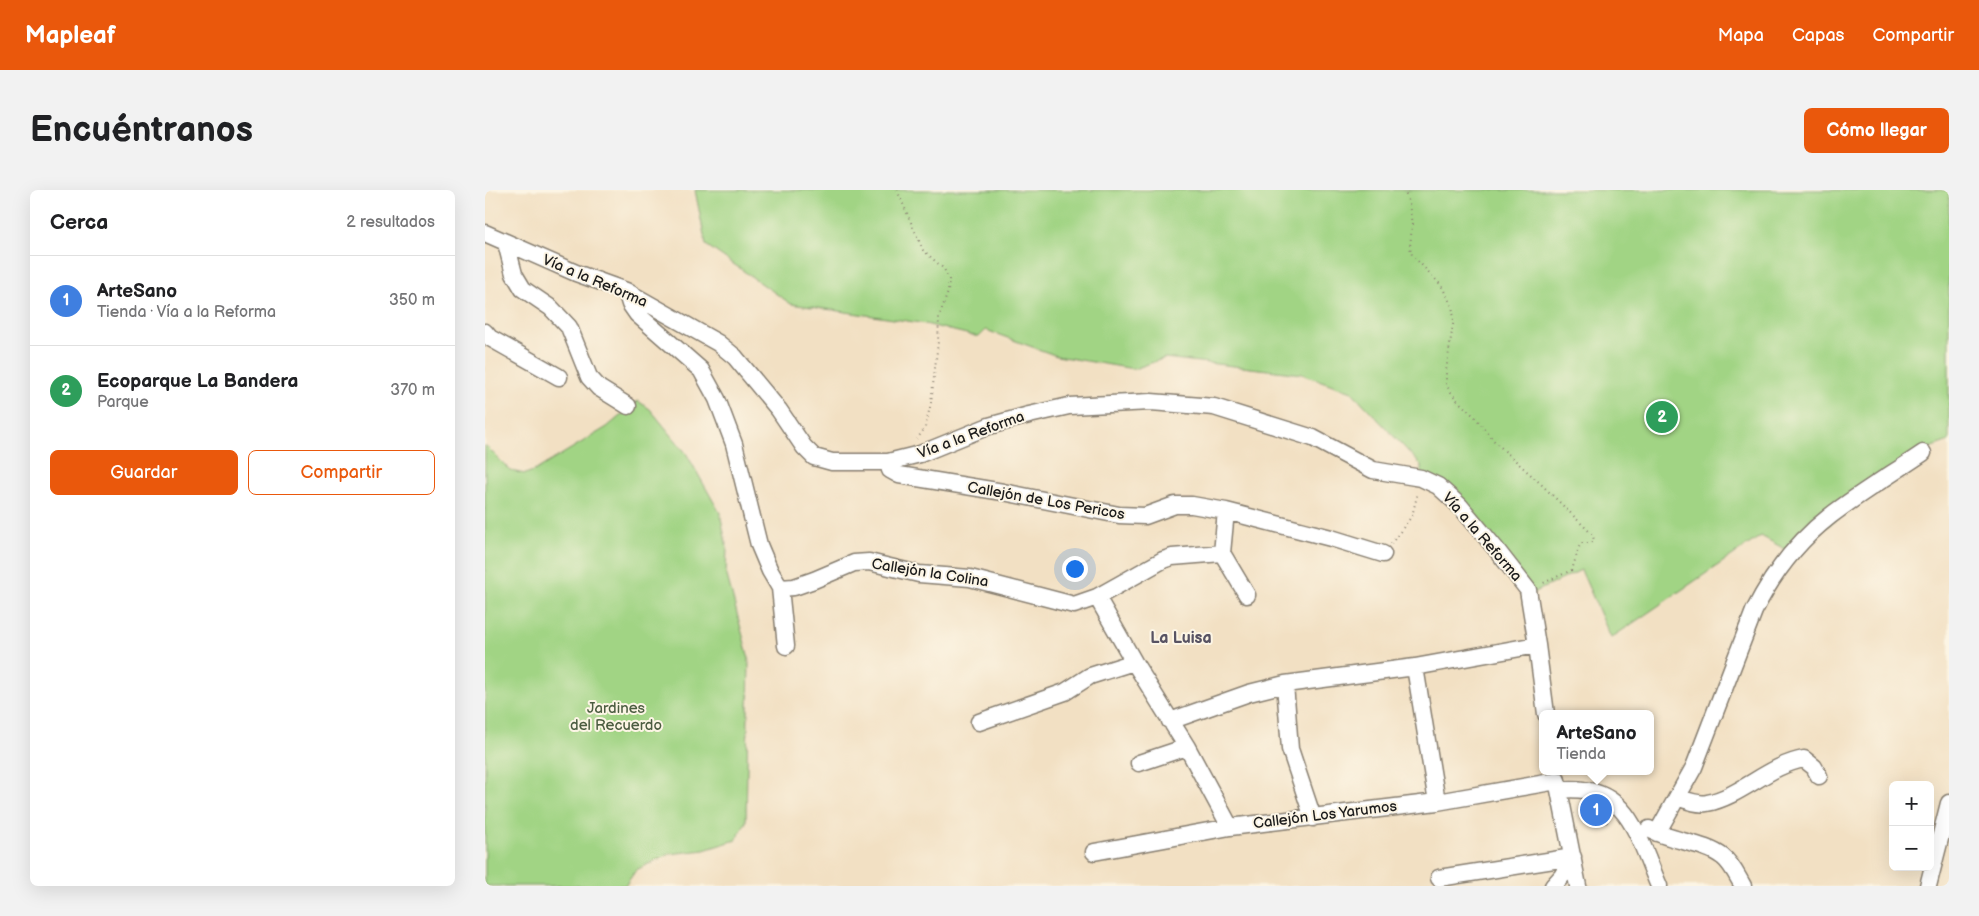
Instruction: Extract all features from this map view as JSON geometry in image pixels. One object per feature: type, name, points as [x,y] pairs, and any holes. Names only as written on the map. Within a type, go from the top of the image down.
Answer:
[{"type":"street","name":"Vía a la Reforma","points":[[485,233],[576,273],[626,291],[719,343],[735,356],[779,410],[805,447],[815,457],[831,462],[888,462],[920,454],[989,426],[1029,414],[1069,406],[1151,402],[1214,408],[1313,438],[1373,470],[1421,478],[1438,486],[1460,506],[1497,549],[1527,590],[1545,710]]},
{"type":"street","points":[[506,242],[513,274],[523,289],[551,308],[569,327],[589,377],[599,388],[628,406]]},
{"type":"street","points":[[626,291],[630,304],[637,314],[701,370],[717,399],[734,444],[759,545],[780,588],[786,646]]},
{"type":"street","points":[[485,332],[490,338],[559,377]]},
{"type":"street","points":[[1657,833],[1694,768],[1754,611],[1766,588],[1791,553],[1829,516],[1923,453]]},
{"type":"street","name":"Callejón de Los Pericos","points":[[888,462],[890,470],[899,475],[1003,492],[1119,515],[1145,516],[1175,505],[1192,505],[1226,511],[1331,538],[1383,554]]},
{"type":"street","points":[[1226,511],[1222,553],[1247,595]]},
{"type":"street","name":"Callejón la Colina","points":[[780,588],[795,587],[854,563],[869,562],[919,574],[970,578],[1074,605],[1097,597],[1163,560],[1172,557],[1222,553]]},
{"type":"street","points":[[1097,597],[1133,662],[1187,747],[1230,827]]},
{"type":"street","points":[[1171,721],[1249,693],[1285,684],[1415,667],[1537,646]]},
{"type":"street","points":[[979,722],[1065,692],[1090,676],[1133,662]]},
{"type":"street","points":[[1415,667],[1437,802]]},
{"type":"street","points":[[1285,684],[1290,749],[1313,818]]},
{"type":"street","points":[[1139,764],[1187,747]]},
{"type":"street","points":[[1677,797],[1706,803],[1720,798],[1790,762],[1804,759],[1814,767],[1819,776]]},
{"type":"street","points":[[1557,781],[1578,886]]},
{"type":"street","name":"Callejón Los Yarumos","points":[[1094,852],[1230,827],[1437,802],[1557,781],[1575,788],[1591,790],[1608,798],[1629,817]]},
{"type":"street","points":[[1927,886],[1949,803]]},
{"type":"street","points":[[1629,817],[1657,833],[1722,856],[1733,867],[1743,886]]},
{"type":"street","points":[[1629,817],[1659,886]]},
{"type":"street","points":[[1439,878],[1573,857]]},
{"type":"street","points":[[1553,886],[1562,876],[1573,857]]},
{"type":"path","points":[[897,190],[923,250],[944,269],[949,279],[948,292],[939,317],[931,403],[925,428],[916,442]]},
{"type":"path","points":[[1404,190],[1409,203],[1411,218],[1409,247],[1411,255],[1441,284],[1452,306],[1454,318],[1446,371],[1446,385],[1456,399],[1475,417],[1495,442],[1593,535],[1594,541],[1582,543],[1579,547],[1572,570],[1527,590]]},
{"type":"path","points":[[1383,554],[1412,516],[1421,478]]},
{"type":"green space","points":[[695,190],[1949,190],[1949,441],[1932,447],[1792,553],[1761,536],[1611,638],[1581,570],[1529,595],[1496,549],[1421,478],[1421,465],[1352,392],[1302,374],[1165,358],[1134,369],[1057,356],[986,330],[979,337],[921,323],[791,304],[706,245]]},
{"type":"green space","name":"Jardines del Recuerdo","points":[[638,401],[650,409],[686,453],[720,513],[727,548],[726,572],[749,659],[746,822],[736,840],[704,850],[669,854],[636,870],[625,886],[485,886],[485,445],[511,471],[525,474],[536,470],[607,427]]},
{"type":"building","points":[[1593,806],[1609,811],[1607,823],[1591,821]]},
{"type":"place","name":"Ecoparque La Bandera","points":[[1662,417]]},
{"type":"place","name":"ArteSano","points":[[1596,810]]},
{"type":"district","name":"La Luisa","points":[[1181,638]]}]
